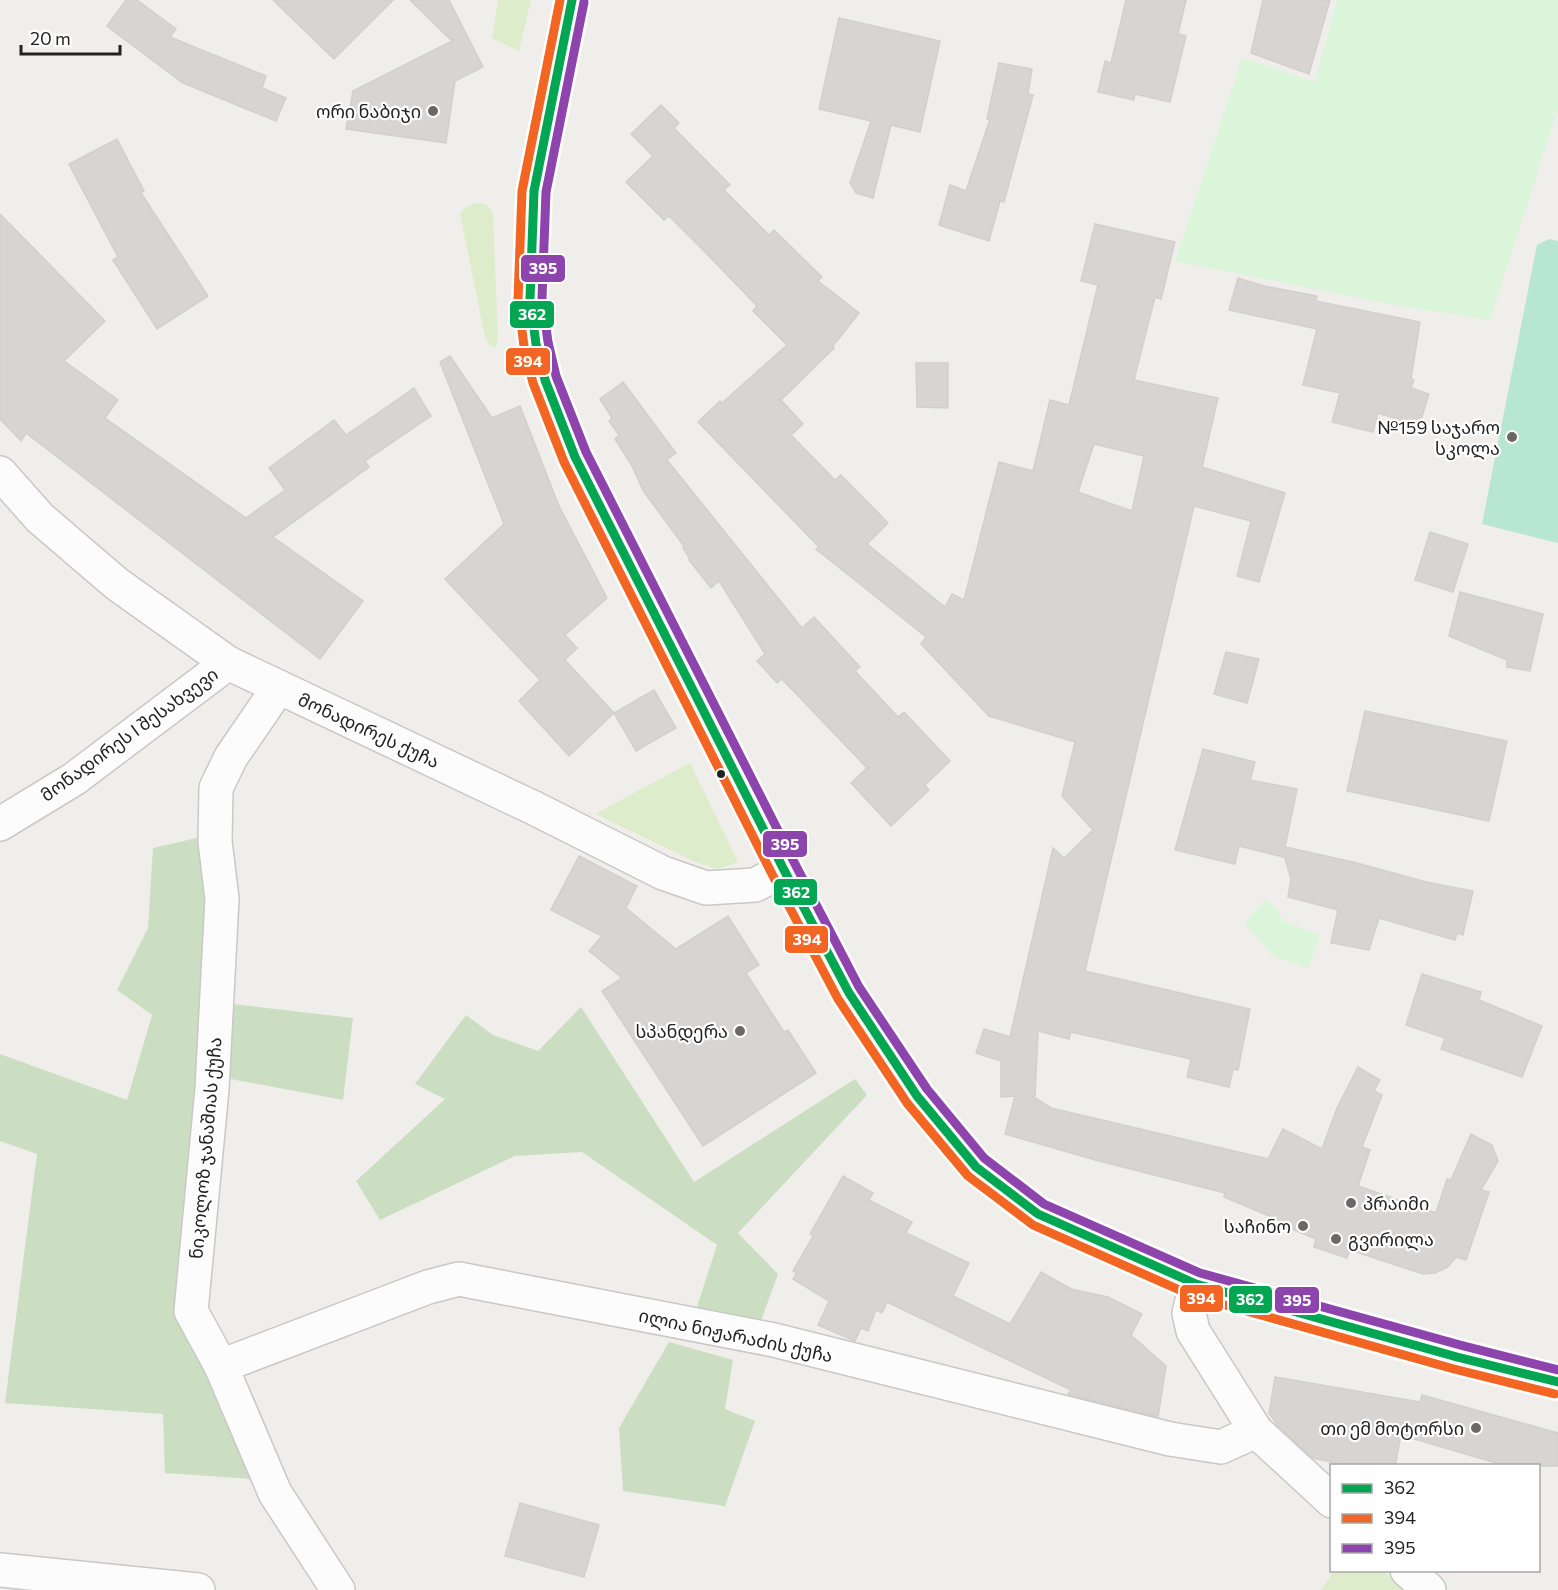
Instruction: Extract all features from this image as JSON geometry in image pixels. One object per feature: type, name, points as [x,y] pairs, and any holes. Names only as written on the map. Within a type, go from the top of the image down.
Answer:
[{"type":"main road","points":[[572,0],[534,191],[530,300],[536,344],[545,380],[575,457],[784,870],[849,993],[917,1096],[975,1167],[1038,1214],[1196,1284],[1458,1357],[1558,1382]]},
{"type":"street","name":"მონადირეს ქუჩა","points":[[0,473],[40,518],[117,584],[228,663],[534,808],[663,873],[706,888],[755,885],[784,870]]},
{"type":"street","name":"მონადირეს I შესახვევი","points":[[0,824],[74,779],[228,663]]},
{"type":"street","name":"ნიკოლოზ ჯანაშიას ქუჩა","points":[[279,687],[231,758],[216,788],[215,841],[222,899],[212,1089],[192,1311],[221,1366],[275,1493],[338,1590]]},
{"type":"street","name":"ილია ნიჟარაძის ქუჩა","points":[[221,1366],[428,1287],[459,1279],[774,1340],[1170,1439],[1221,1447],[1256,1431]]},
{"type":"street","points":[[1196,1284],[1189,1313],[1193,1331],[1256,1431],[1330,1499]]},
{"type":"street","points":[[0,1570],[198,1590]]},
{"type":"street","points":[[1409,1572],[1429,1590]]},
{"type":"green space","points":[[498,0],[531,0],[519,51],[492,38]]},
{"type":"green space","points":[[1337,0],[1558,0],[1558,108],[1490,320],[1400,306],[1175,261],[1242,58],[1315,82]]},
{"type":"green space","points":[[476,203],[485,204],[493,212],[498,340],[495,347],[489,345],[485,337],[460,214],[465,208]]},
{"type":"green space","name":"№159 საჯარო სკოლა","points":[[1549,239],[1558,241],[1558,543],[1482,524],[1537,245]]},
{"type":"green space","points":[[690,763],[738,862],[718,869],[698,863],[595,814]]},
{"type":"green space","points":[[205,836],[210,905],[181,1307],[252,1479],[165,1473],[163,1414],[5,1403],[37,1154],[0,1141],[0,1054],[127,1100],[152,1015],[117,990],[148,928],[153,848]]},
{"type":"green space","points":[[1265,899],[1277,909],[1283,921],[1320,935],[1309,968],[1273,956],[1245,923]]},
{"type":"green space","points":[[224,1003],[353,1018],[343,1100],[220,1077]]},
{"type":"green space","points":[[581,1007],[694,1182],[855,1079],[867,1095],[738,1233],[778,1274],[758,1329],[694,1316],[717,1245],[582,1152],[515,1156],[380,1220],[356,1181],[445,1099],[415,1084],[466,1015],[493,1035],[538,1051]]},
{"type":"green space","points":[[669,1342],[733,1360],[725,1409],[755,1421],[725,1506],[623,1491],[619,1428]]},
{"type":"green space","points":[[1333,1572],[1384,1572],[1404,1590],[1321,1590]]},
{"type":"building","points":[[126,0],[137,0],[176,29],[170,37],[266,76],[262,88],[286,98],[276,121],[183,83],[107,26]]},
{"type":"building","points":[[273,0],[393,0],[334,59]]},
{"type":"building","points":[[410,0],[449,0],[483,67],[455,81],[446,143],[346,129],[353,91],[452,41]]},
{"type":"building","points":[[1126,0],[1186,0],[1178,34],[1186,36],[1170,102],[1135,94],[1134,100],[1098,92],[1105,61],[1111,63]]},
{"type":"building","points":[[1263,0],[1330,0],[1309,74],[1251,53]]},
{"type":"building","points":[[839,18],[940,41],[920,132],[891,125],[873,198],[856,193],[850,183],[871,121],[819,109]]},
{"type":"building","points":[[999,63],[1032,69],[1028,94],[1033,95],[1004,202],[1000,201],[989,241],[939,225],[950,185],[966,191],[990,119],[987,119]]},
{"type":"building","points":[[661,105],[679,123],[674,128],[730,185],[724,190],[769,235],[774,230],[822,277],[818,281],[859,313],[833,346],[834,348],[781,400],[803,424],[791,435],[835,480],[841,475],[888,523],[867,544],[945,607],[952,594],[964,600],[999,462],[1033,471],[1050,400],[1069,405],[1098,285],[1081,281],[1095,224],[1175,242],[1161,299],[1155,297],[1134,380],[1218,398],[1202,467],[1285,493],[1259,582],[1237,576],[1251,521],[1194,506],[1085,971],[1250,1009],[1238,1070],[1233,1069],[1229,1087],[1187,1077],[1191,1059],[1071,1032],[1069,1039],[1038,1031],[1035,1096],[1032,1096],[1051,1108],[1268,1159],[1283,1129],[1322,1149],[1337,1108],[1358,1067],[1380,1080],[1374,1091],[1382,1095],[1362,1147],[1370,1150],[1358,1186],[1436,1213],[1447,1179],[1451,1180],[1471,1134],[1492,1145],[1498,1161],[1481,1190],[1489,1192],[1466,1260],[1456,1257],[1448,1267],[1435,1273],[1423,1274],[1350,1250],[1347,1258],[1314,1247],[1316,1239],[1287,1227],[1288,1224],[1224,1197],[1225,1193],[1005,1134],[1015,1096],[1001,1097],[1001,1061],[976,1053],[984,1029],[1010,1037],[1053,848],[1064,858],[1093,830],[1062,796],[1075,742],[989,716],[921,644],[926,637],[816,549],[819,547],[698,422],[787,345],[753,311],[757,306],[705,252],[669,216],[664,220],[626,182],[653,156],[631,134]],"holes":[[[1094,444],[1144,456],[1132,511],[1078,492]]]},
{"type":"building","points":[[117,139],[144,191],[141,193],[208,296],[157,329],[113,260],[118,257],[69,164]]},
{"type":"building","points":[[0,214],[105,321],[64,361],[118,400],[105,418],[246,518],[285,490],[269,468],[334,420],[346,435],[414,388],[431,416],[365,461],[369,467],[273,537],[363,601],[320,659],[26,433],[21,441],[0,419]]},
{"type":"building","points":[[1238,278],[1264,286],[1317,296],[1316,301],[1420,322],[1411,379],[1414,380],[1411,388],[1429,394],[1419,426],[1378,413],[1373,432],[1332,422],[1340,393],[1303,385],[1317,329],[1229,310]]},
{"type":"building","points":[[450,356],[492,418],[520,406],[559,506],[607,598],[565,635],[577,648],[565,660],[614,713],[569,756],[519,701],[540,680],[445,579],[504,524],[440,362]]},
{"type":"building","points":[[916,363],[948,363],[948,408],[917,407]]},
{"type":"building","points":[[623,382],[676,453],[667,460],[802,628],[814,617],[860,667],[855,671],[898,717],[904,712],[950,761],[925,785],[929,790],[891,826],[851,783],[867,768],[782,679],[777,683],[757,661],[765,654],[719,581],[711,588],[689,560],[684,546],[644,492],[631,464],[615,439],[619,435],[609,421],[612,418],[600,399]]},
{"type":"building","points":[[1430,532],[1468,544],[1453,592],[1415,580]]},
{"type":"building","points":[[1460,592],[1543,614],[1530,671],[1507,667],[1507,660],[1449,636]]},
{"type":"building","points":[[1226,652],[1259,659],[1247,703],[1214,694]]},
{"type":"building","points":[[654,690],[676,728],[636,751],[614,713]]},
{"type":"building","points":[[1365,711],[1507,741],[1489,821],[1347,791]]},
{"type":"building","points":[[1203,749],[1255,762],[1250,780],[1297,789],[1285,847],[1353,862],[1426,882],[1473,891],[1463,935],[1457,933],[1455,940],[1379,918],[1369,950],[1331,943],[1338,910],[1288,897],[1291,879],[1284,855],[1283,857],[1239,846],[1235,864],[1175,850]]},
{"type":"building","points":[[579,856],[637,886],[626,908],[676,949],[728,916],[759,965],[746,973],[784,1032],[788,1030],[816,1073],[703,1146],[602,991],[622,978],[589,951],[602,936],[551,910]]},
{"type":"building","points":[[1422,974],[1481,992],[1479,1000],[1542,1026],[1522,1077],[1441,1049],[1445,1038],[1406,1025]]},
{"type":"building","points":[[843,1176],[873,1193],[869,1200],[912,1222],[906,1233],[969,1263],[953,1296],[1010,1324],[1041,1272],[1071,1289],[1108,1297],[1142,1314],[1131,1335],[1166,1366],[1158,1417],[1068,1394],[1071,1390],[887,1302],[882,1313],[876,1310],[868,1331],[861,1328],[855,1341],[818,1325],[829,1301],[793,1279],[797,1273],[793,1271],[813,1236],[810,1234]]},
{"type":"building","points":[[1275,1377],[1420,1402],[1422,1395],[1558,1433],[1558,1466],[1499,1464],[1401,1435],[1395,1464],[1340,1464],[1313,1458],[1277,1425],[1269,1413]]},
{"type":"building","points":[[520,1503],[599,1525],[584,1577],[505,1556]]},
{"type":"transit line","name":"394","points":[[560,0],[522,191],[518,300],[524,346],[533,383],[564,462],[773,876],[838,999],[907,1103],[968,1176],[1033,1225],[1193,1296],[1454,1369],[1555,1394]]},
{"type":"transit line","name":"362","points":[[572,0],[534,191],[530,299],[536,344],[545,380],[575,457],[784,870],[849,993],[917,1096],[976,1167],[1038,1214],[1196,1284],[1457,1357],[1558,1382]]},
{"type":"transit line","name":"395","points":[[584,2],[546,192],[542,298],[548,342],[556,376],[586,452],[859,987],[927,1089],[984,1158],[1044,1204],[1200,1273],[1558,1370]]},
{"type":"place","name":"ორი ნაბიჯი","points":[[433,111]]},
{"type":"place","name":"№159 საჯარო სკოლა","points":[[1512,437]]},
{"type":"place","name":"სპანდერა","points":[[740,1031]]},
{"type":"place","name":"პრაიმი","points":[[1351,1203]]},
{"type":"place","name":"საჩინო","points":[[1303,1226]]},
{"type":"place","name":"გვირილა","points":[[1336,1239]]},
{"type":"place","name":"თი ემ მოტორსი","points":[[1476,1428]]}]
